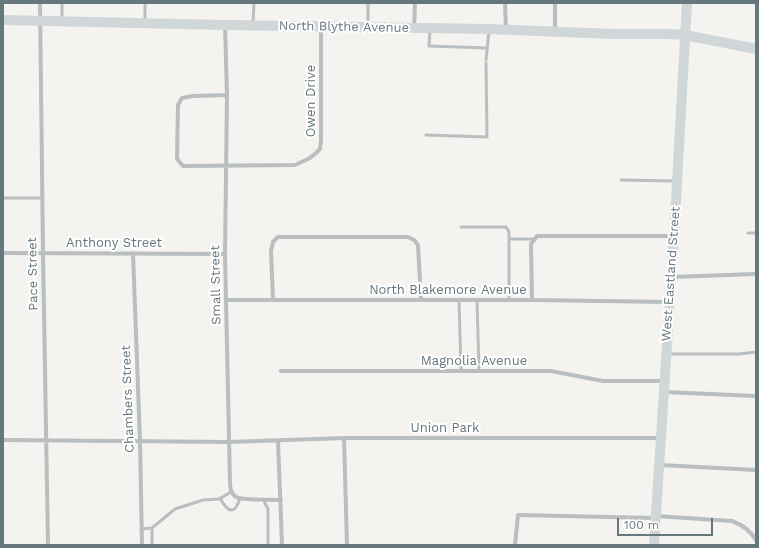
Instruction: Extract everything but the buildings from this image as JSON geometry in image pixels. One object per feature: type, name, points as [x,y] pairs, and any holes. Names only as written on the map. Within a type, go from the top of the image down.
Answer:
[{"type":"street","name":"Pace Street","points":[[40,3],[48,545]]},
{"type":"street","points":[[414,28],[415,3]]},
{"type":"street","points":[[505,3],[506,30]]},
{"type":"street","points":[[555,3],[555,31]]},
{"type":"street","name":"West Eastland Street","points":[[654,545],[670,302],[687,3]]},
{"type":"street","name":"North Blythe Avenue","points":[[3,20],[225,26],[489,29],[685,35],[756,49]]},
{"type":"street","name":"Small Street","points":[[225,26],[227,95],[226,254],[231,492]]},
{"type":"street","name":"Owen Drive","points":[[227,166],[295,165],[310,158],[320,149],[321,26]]},
{"type":"street","points":[[227,95],[193,96],[182,98],[178,105],[177,159],[183,166],[227,166]]},
{"type":"street","points":[[532,300],[531,244],[537,236],[674,236]]},
{"type":"street","points":[[273,299],[272,251],[273,242],[278,237],[408,237],[414,240],[418,245],[421,300]]},
{"type":"street","name":"Anthony Street","points":[[3,253],[226,254]]},
{"type":"street","name":"Chambers Street","points":[[133,253],[140,441],[142,545]]},
{"type":"street","points":[[671,277],[756,274]]},
{"type":"street","name":"North Blakemore Avenue","points":[[227,300],[532,300],[670,302]]},
{"type":"street","name":"Magnolia Avenue","points":[[281,372],[551,370],[603,381],[665,381]]},
{"type":"street","points":[[664,392],[756,396]]},
{"type":"street","points":[[344,438],[347,545]]},
{"type":"street","name":"Union Park","points":[[3,440],[229,442],[344,438],[661,438]]},
{"type":"street","points":[[278,440],[282,545]]},
{"type":"street","points":[[660,465],[756,470]]},
{"type":"street","points":[[231,492],[236,497],[240,498],[281,500]]},
{"type":"street","points":[[515,545],[518,515],[656,517],[732,521],[742,525],[751,532],[756,540]]},
{"type":"lane","points":[[62,3],[62,22]]},
{"type":"lane","points":[[144,24],[145,3]]},
{"type":"lane","points":[[253,26],[254,3]]},
{"type":"lane","points":[[368,3],[368,27]]},
{"type":"lane","points":[[430,28],[429,46],[487,48]]},
{"type":"lane","points":[[426,135],[487,137],[486,62],[489,29]]},
{"type":"lane","points":[[621,180],[677,181]]},
{"type":"lane","points":[[3,198],[42,198]]},
{"type":"lane","points":[[461,227],[506,227],[509,232],[509,300]]},
{"type":"lane","points":[[748,233],[756,233]]},
{"type":"lane","points":[[509,239],[534,239]]},
{"type":"lane","points":[[459,300],[461,371]]},
{"type":"lane","points":[[477,300],[479,371]]},
{"type":"lane","points":[[666,354],[739,354],[756,352]]},
{"type":"lane","points":[[141,529],[152,528],[175,509],[203,500],[220,498],[231,492]]},
{"type":"lane","points":[[220,498],[225,508],[230,510],[234,510],[238,507],[240,498]]},
{"type":"lane","points":[[263,499],[268,509],[268,545]]},
{"type":"lane","points":[[152,528],[152,545]]}]
